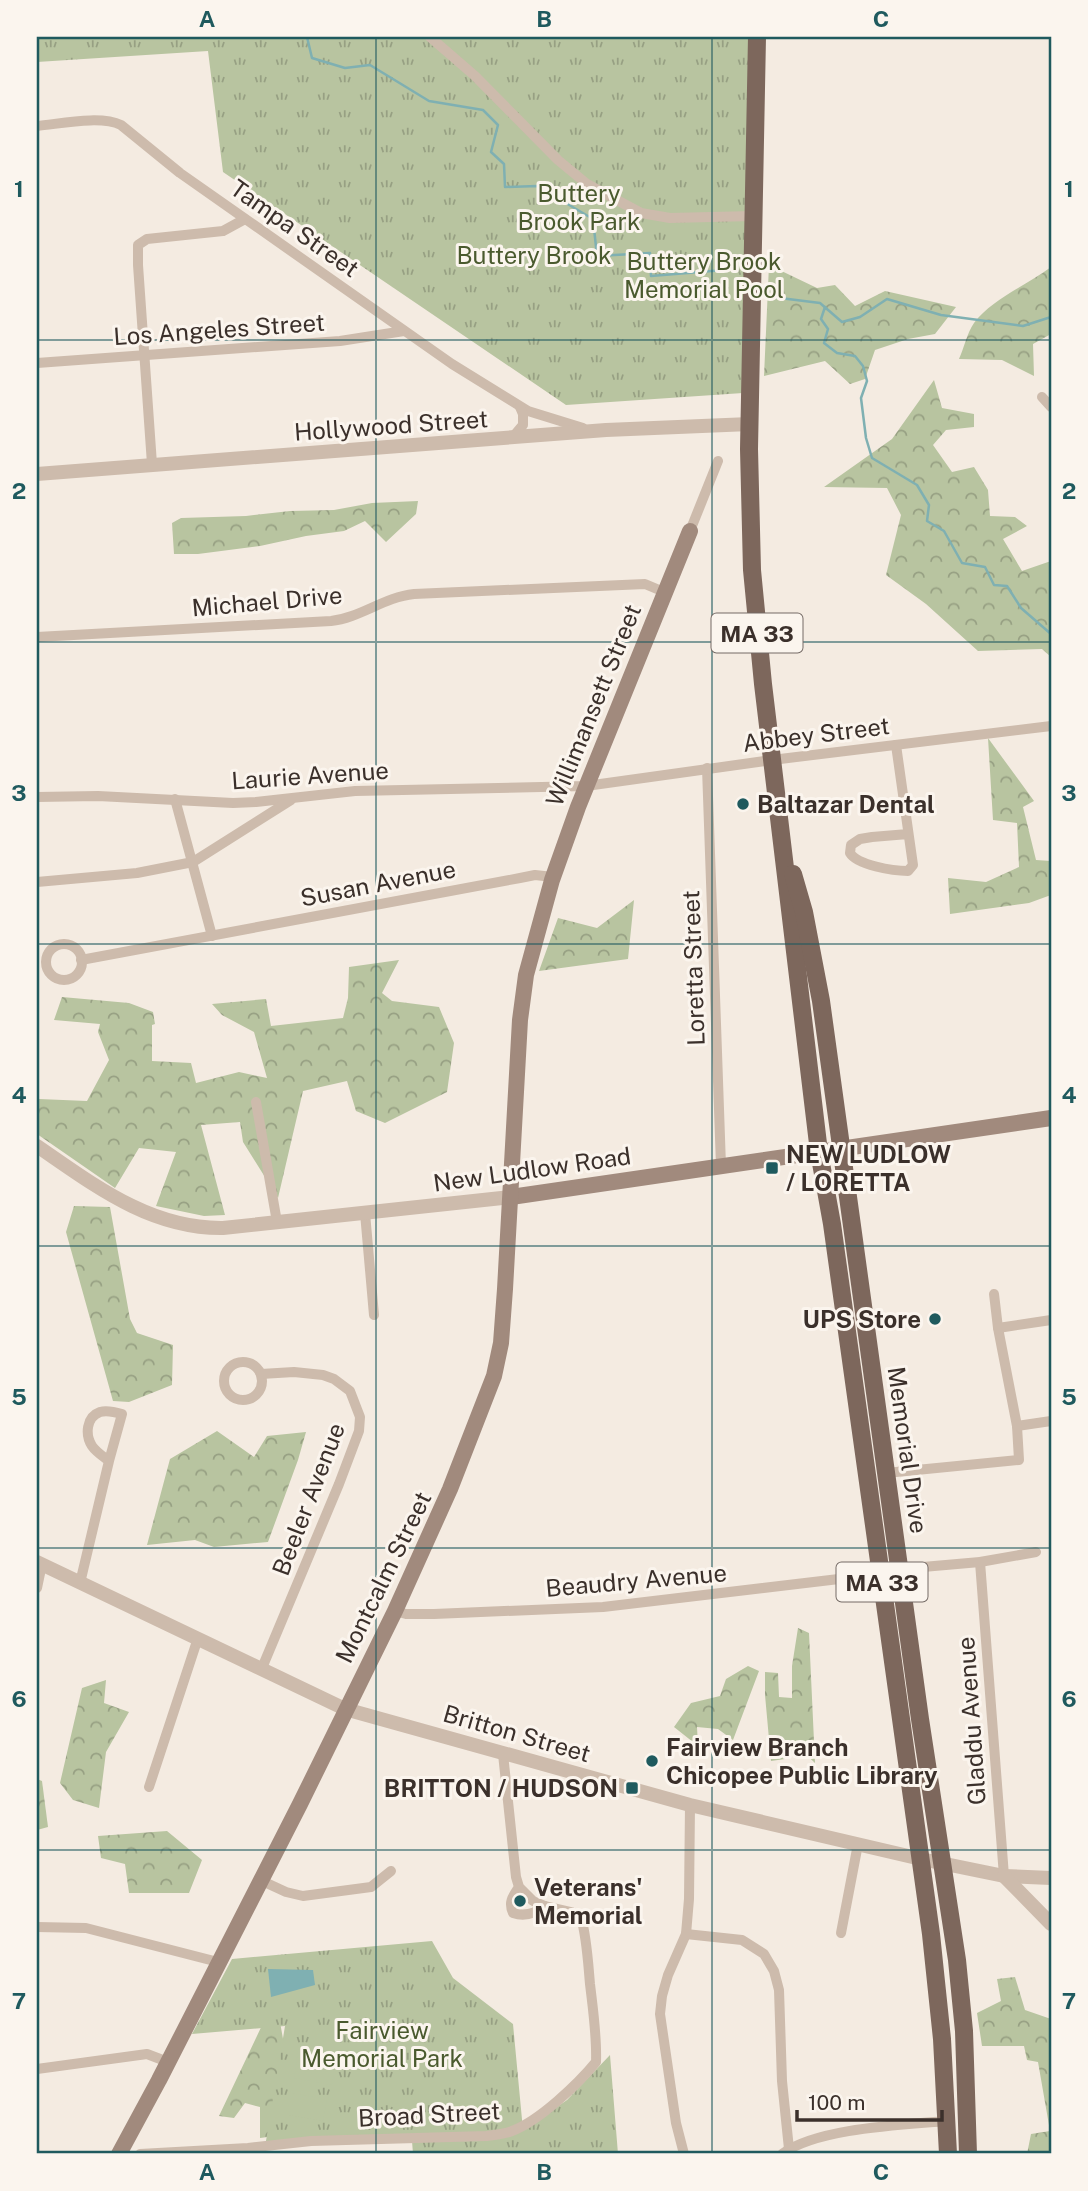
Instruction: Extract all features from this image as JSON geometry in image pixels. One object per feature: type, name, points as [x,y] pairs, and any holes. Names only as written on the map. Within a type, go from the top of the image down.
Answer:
[{"type":"main road","name":"MA 33","points":[[750,424],[757,37]]},
{"type":"main road","name":"Memorial Drive","points":[[750,424],[752,570],[781,841],[820,1152],[921,1859],[939,2004],[948,2154]]},
{"type":"main road","name":"Willimansett Street","points":[[527,972],[553,877],[586,786],[690,531]]},
{"type":"main road","name":"Memorial Drive","points":[[781,841],[796,883],[811,942],[821,1001],[961,1995],[968,2154]]},
{"type":"main road","name":"Montcalm Street","points":[[119,2154],[300,1804],[394,1611],[450,1489],[494,1376],[500,1343],[520,1020],[527,972]]},
{"type":"main road","name":"New Ludlow Road","points":[[511,1197],[1051,1118]]},
{"type":"street","points":[[430,37],[475,76],[558,160],[587,184],[640,213],[670,218],[753,216]]},
{"type":"street","name":"Tampa Street","points":[[37,126],[98,121],[118,123],[180,173],[452,365],[520,407],[548,419],[570,426],[606,430]]},
{"type":"street","points":[[152,464],[138,248],[141,242],[147,239],[223,231],[245,219]]},
{"type":"street","name":"Los Angeles Street","points":[[37,363],[340,341],[404,331]]},
{"type":"street","points":[[1042,397],[1051,407]]},
{"type":"street","points":[[512,438],[523,425],[520,407]]},
{"type":"street","name":"Hollywood Street","points":[[37,474],[606,430],[750,424]]},
{"type":"street","name":"Willimansett Street","points":[[690,531],[719,461]]},
{"type":"street","name":"Michael Drive","points":[[37,637],[331,621],[351,617],[395,597],[414,594],[645,584],[664,592]]},
{"type":"street","name":"Abbey Street","points":[[586,786],[707,768],[1051,726]]},
{"type":"street","points":[[896,745],[913,866],[908,871],[856,861],[850,853],[851,845],[860,839],[908,834]]},
{"type":"street","name":"Loretta Street","points":[[707,768],[721,1166]]},
{"type":"street","name":"Laurie Avenue","points":[[37,797],[98,796],[233,803],[355,791],[586,786]]},
{"type":"street","points":[[37,882],[137,873],[193,862],[296,797]]},
{"type":"street","points":[[175,799],[212,936]]},
{"type":"street","name":"Susan Avenue","points":[[81,960],[528,876],[553,877]]},
{"type":"street","points":[[256,1102],[277,1222]]},
{"type":"street","name":"New Ludlow Road","points":[[37,1146],[109,1195],[138,1210],[182,1225],[211,1228],[511,1197]]},
{"type":"street","points":[[365,1213],[374,1315]]},
{"type":"street","points":[[886,1473],[1019,1460],[1017,1426],[994,1294]]},
{"type":"street","points":[[998,1328],[1051,1320]]},
{"type":"street","name":"Beeler Avenue","points":[[261,1374],[293,1372],[334,1379],[350,1391],[360,1417],[359,1431],[339,1484],[262,1668]]},
{"type":"street","points":[[80,1583],[122,1414],[109,1411],[94,1415],[89,1422],[87,1433],[92,1446],[109,1461]]},
{"type":"street","points":[[1017,1426],[1051,1420]]},
{"type":"street","points":[[900,1569],[981,1562],[1036,1552]]},
{"type":"street","name":"Gladdu Avenue","points":[[981,1562],[1004,1876]]},
{"type":"street","points":[[37,1587],[39,1563]]},
{"type":"street","name":"Britton Street","points":[[39,1563],[345,1709],[690,1805],[1004,1876],[1051,1878]]},
{"type":"street","name":"Beaudry Avenue","points":[[394,1611],[433,1614],[603,1607],[881,1574]]},
{"type":"street","points":[[149,1787],[198,1638]]},
{"type":"street","points":[[503,1754],[516,1877],[519,1887],[533,1901],[545,1906]]},
{"type":"street","points":[[684,2154],[676,2123],[660,2014],[668,1975],[686,1934],[690,1805]]},
{"type":"street","points":[[841,1933],[858,1844]]},
{"type":"street","points":[[260,1880],[286,1892],[303,1896],[371,1887],[377,1885],[391,1871]]},
{"type":"street","points":[[1004,1876],[1051,1924]]},
{"type":"street","points":[[519,1887],[511,1900],[513,1913],[530,1914],[545,1906]]},
{"type":"street","name":"Broad Street","points":[[140,2154],[248,2148],[311,2141],[486,2136],[512,2132],[532,2121],[596,2062],[597,2046],[581,1917],[545,1906]]},
{"type":"street","points":[[37,1927],[86,1928],[218,1962]]},
{"type":"street","points":[[686,1934],[742,1940],[764,1954],[774,1971],[779,1990],[785,2152],[821,2137],[906,2124],[947,2121]]},
{"type":"street","points":[[37,2069],[147,2054],[168,2062]]},
{"type":"green space","name":"Buttery Brook","points":[[37,37],[756,37],[743,393],[566,405],[223,172],[208,51],[37,62]]},
{"type":"green space","points":[[769,265],[817,288],[835,285],[855,306],[885,291],[956,307],[935,334],[908,339],[875,350],[865,379],[850,384],[825,361],[764,376]]},
{"type":"green space","points":[[1051,267],[1051,334],[1033,344],[1034,376],[1002,360],[959,359],[972,327],[981,314]]},
{"type":"green space","points":[[934,380],[942,408],[974,414],[974,427],[946,430],[933,445],[952,472],[974,467],[988,490],[990,516],[1015,517],[1027,526],[1003,539],[1022,571],[1051,561],[1051,657],[1042,649],[978,651],[926,604],[886,575],[901,515],[887,488],[824,487],[892,439]]},
{"type":"green space","points":[[418,501],[416,514],[386,542],[365,521],[344,531],[260,546],[198,554],[174,554],[172,523],[181,518],[334,510],[372,503]]},
{"type":"green space","points":[[988,738],[1034,801],[1023,807],[1036,860],[1051,861],[1051,895],[1029,903],[950,914],[948,878],[986,882],[1019,867],[1017,823],[993,820]]},
{"type":"green space","points":[[634,900],[628,959],[539,971],[558,918],[597,928]]},
{"type":"green space","points":[[399,960],[382,993],[392,1001],[439,1007],[454,1043],[447,1092],[385,1123],[356,1111],[347,1081],[303,1091],[278,1198],[243,1142],[240,1122],[201,1125],[225,1215],[204,1216],[156,1206],[176,1152],[139,1148],[115,1188],[37,1134],[37,1071],[39,1099],[87,1101],[109,1060],[98,1032],[100,1024],[54,1020],[62,997],[129,1003],[153,1012],[155,1024],[152,1025],[152,1061],[191,1063],[196,1083],[239,1072],[267,1078],[254,1032],[222,1015],[212,1004],[266,999],[271,1026],[343,1018],[348,998],[349,967]]},
{"type":"green space","points":[[74,1206],[110,1207],[130,1319],[137,1333],[173,1345],[172,1385],[129,1402],[113,1401],[66,1232]]},
{"type":"green space","points":[[217,1431],[254,1457],[267,1436],[306,1432],[268,1542],[214,1547],[195,1540],[147,1545],[170,1459]]},
{"type":"green space","points":[[798,1628],[809,1633],[815,1763],[798,1747],[785,1759],[771,1761],[765,1672],[778,1673],[779,1697],[792,1698],[792,1666]]},
{"type":"green space","points":[[748,1666],[759,1671],[733,1740],[718,1729],[697,1727],[698,1746],[674,1727],[691,1703],[720,1696],[726,1679]]},
{"type":"green space","points":[[106,1680],[104,1703],[129,1712],[106,1752],[99,1808],[73,1800],[60,1783],[82,1688]]},
{"type":"green space","points":[[37,1779],[42,1781],[48,1827],[37,1830]]},
{"type":"green space","points":[[167,1831],[202,1860],[189,1893],[129,1893],[125,1864],[101,1858],[98,1836]]},
{"type":"green space","name":"Fairview Memorial Park","points":[[432,1941],[453,1978],[513,2024],[523,2130],[567,2100],[610,2055],[618,2154],[413,2154],[412,2141],[265,2147],[285,2026],[192,2034],[232,1959]]},
{"type":"green space","points":[[1015,1977],[1025,2010],[1051,2019],[1051,2154],[1027,2154],[1031,2134],[1050,2131],[1038,2062],[1027,2060],[1024,2046],[982,2046],[977,2013],[1001,2001],[997,1979]]},
{"type":"green space","points":[[265,2019],[280,2022],[288,2067],[276,2136],[260,2138],[260,2107],[245,2103],[234,2118],[219,2116]]},
{"type":"green space","points":[[299,2044],[315,2047],[310,2081],[294,2078]]},
{"type":"green space","points":[[321,2048],[337,2050],[332,2085],[316,2082]]},
{"type":"green space","points":[[290,2093],[327,2099],[323,2121],[287,2115]]},
{"type":"water","points":[[268,1969],[313,1970],[315,1985],[271,1997]]},
{"type":"waterway","points":[[307,37],[312,58],[345,68],[370,65],[429,101],[483,110],[498,125],[491,152],[504,164],[505,187],[537,186],[593,219],[597,256],[650,253],[651,276],[724,270]]},
{"type":"waterway","points":[[772,297],[820,303],[842,322],[860,317],[887,299],[941,315],[1023,326],[1051,317]]},
{"type":"waterway","points":[[825,307],[821,319],[828,329],[824,343],[837,353],[855,356],[863,366],[867,381],[861,398],[866,438],[872,458],[917,485],[929,505],[927,521],[944,531],[962,563],[985,567],[994,585],[1007,586],[1021,608],[1051,634]]},
{"type":"place","name":"Baltazar Dental","points":[[743,804]]},
{"type":"place","name":"NEW LUDLOW / LORETTA","points":[[772,1168]]},
{"type":"place","name":"UPS Store","points":[[935,1319]]},
{"type":"place","name":"Fairview Branch Chicopee Public Library","points":[[652,1761]]},
{"type":"place","name":"BRITTON / HUDSON","points":[[632,1788]]},
{"type":"place","name":"Veterans' Memorial","points":[[520,1901]]},
{"type":"park label","name":"Buttery Brook Park","points":[[579,207]]},
{"type":"park label","name":"Buttery Brook Memorial Pool","points":[[704,275]]}]
